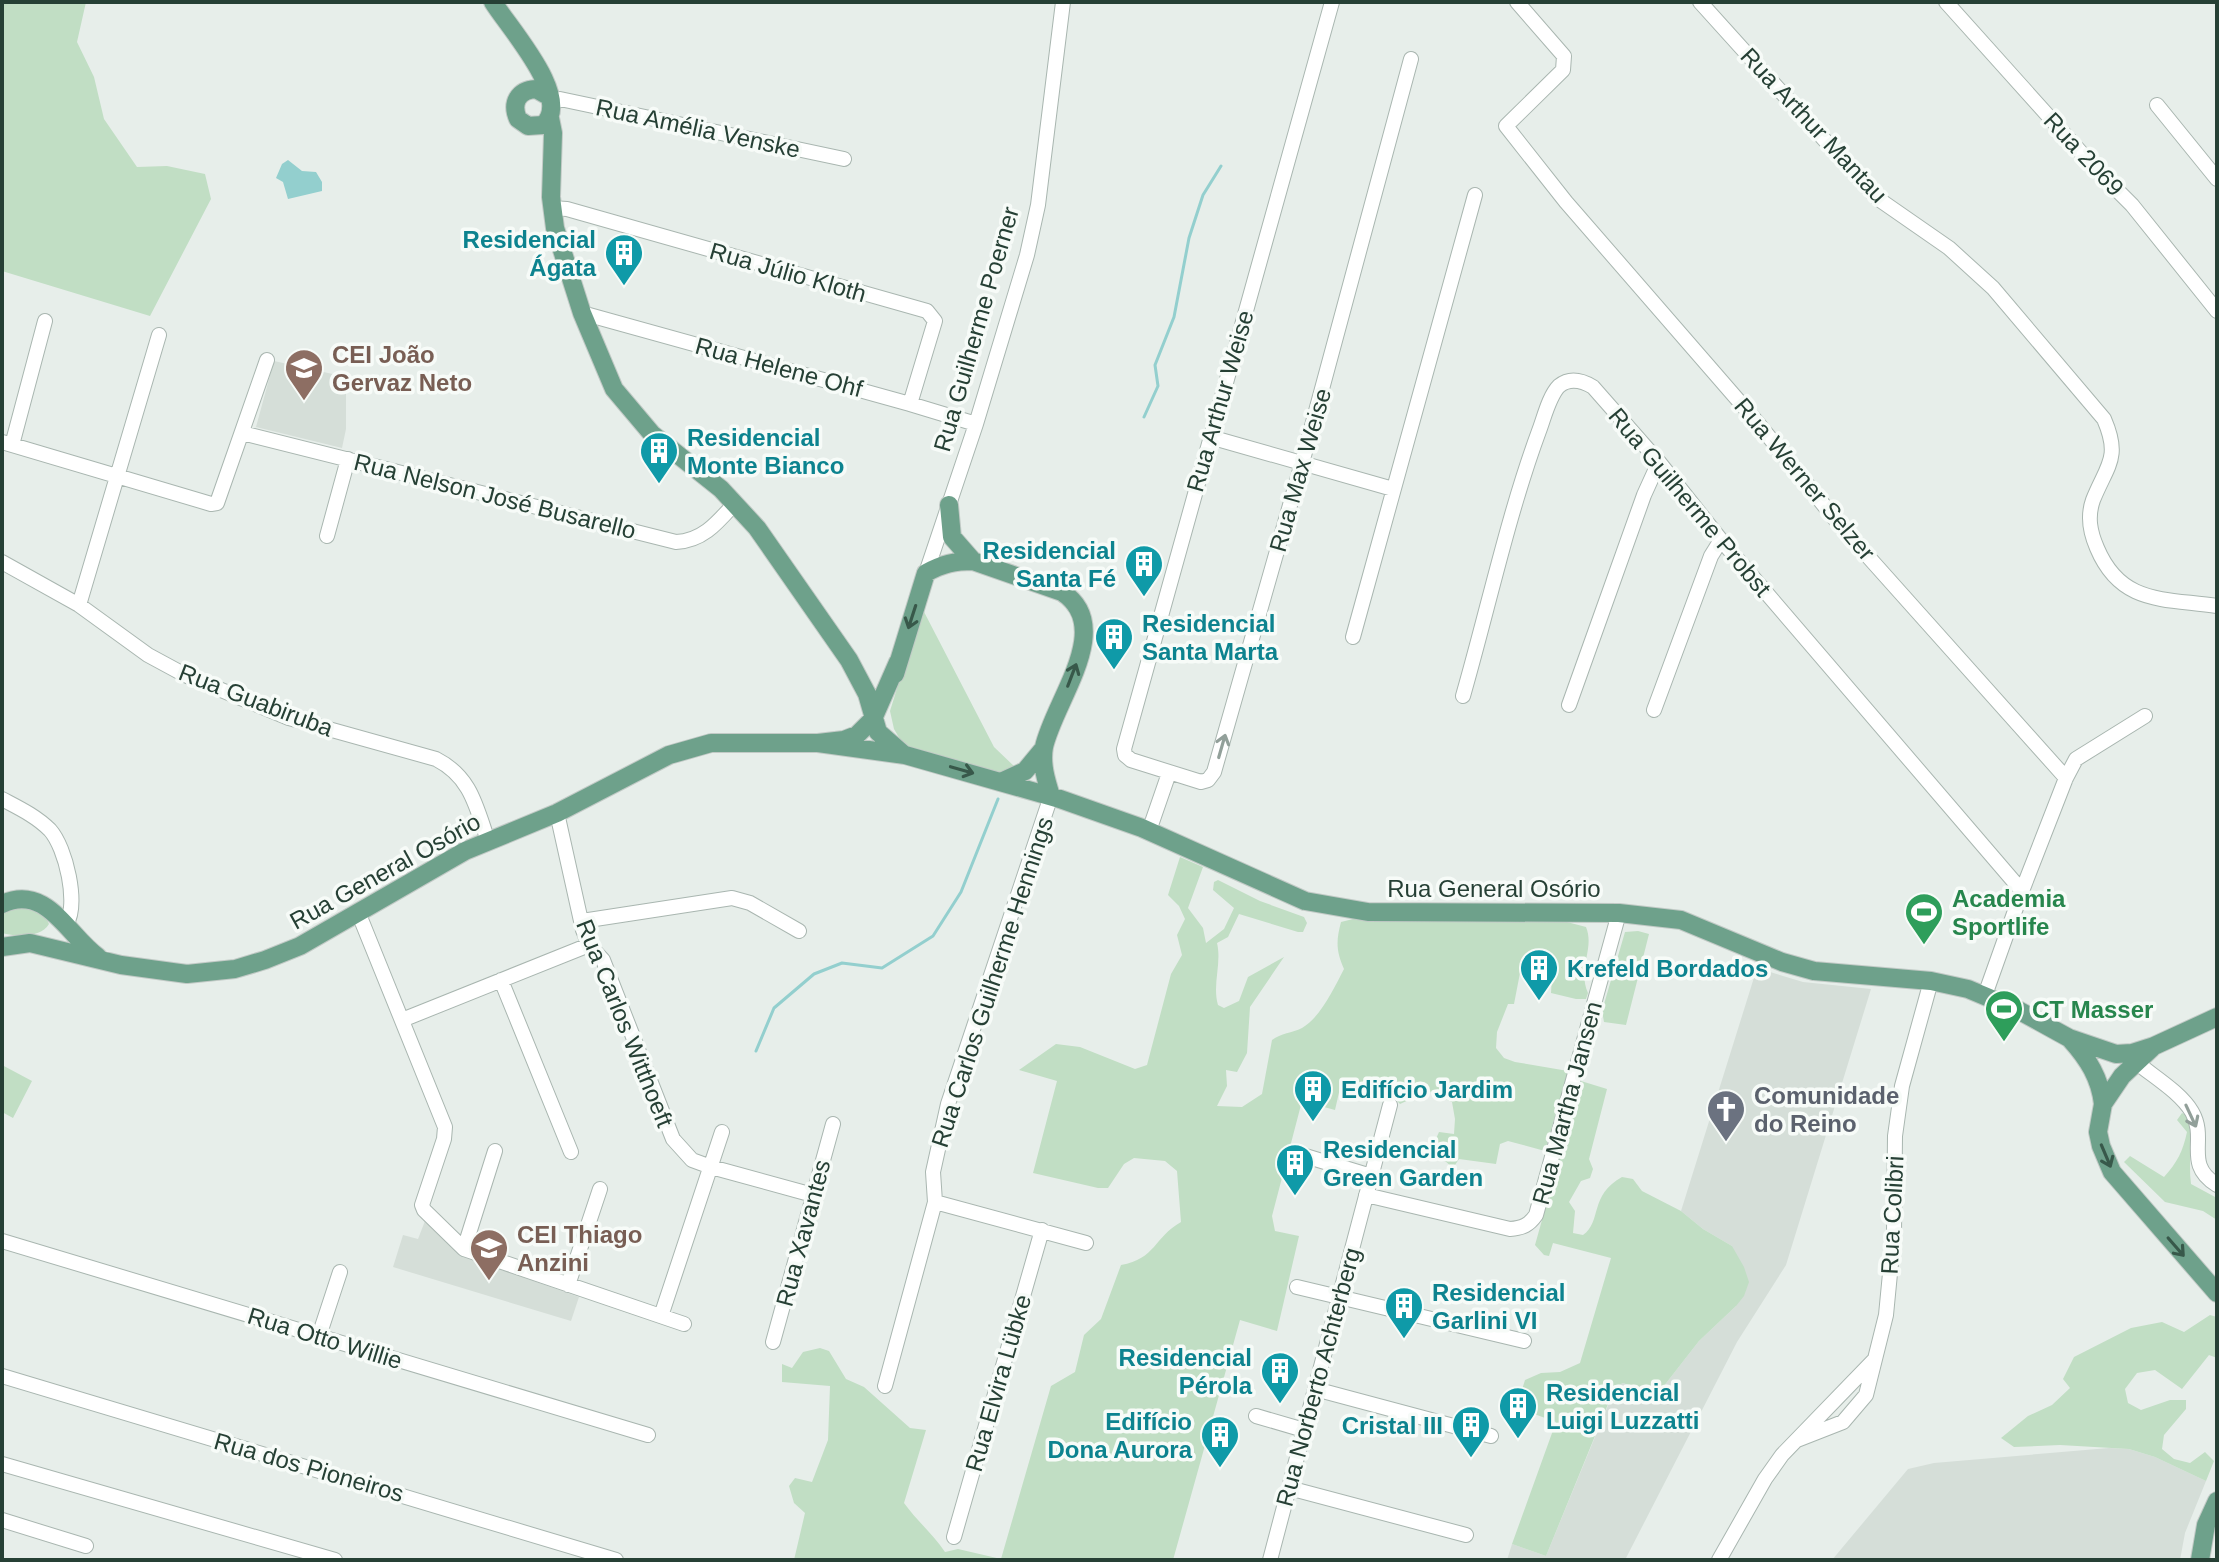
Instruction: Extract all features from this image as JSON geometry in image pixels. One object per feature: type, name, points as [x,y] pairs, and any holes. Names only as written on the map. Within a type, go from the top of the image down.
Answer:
[{"type":"main road","points":[[493,2],[546,81],[553,133],[551,181],[555,228],[582,313],[614,389],[626,406],[667,448],[695,467],[735,503],[771,547],[849,660],[867,694],[873,719],[884,739],[914,757]]},
{"type":"main road","points":[[514,34],[524,65],[515,113],[537,139],[551,181]]},
{"type":"main road","points":[[520,94],[536,89],[551,106]]},
{"type":"main road","points":[[528,126],[543,125],[551,106]]},
{"type":"main road","points":[[949,505],[952,537],[973,561]]},
{"type":"main road","points":[[926,573],[948,563],[973,561],[1062,592],[1082,612],[1086,632],[1083,644],[1044,748],[1025,771],[1001,782]]},
{"type":"main road","name":"Rua Guilherme Poerner","points":[[898,662],[926,573]]},
{"type":"main road","points":[[849,660],[863,670],[875,673],[887,670],[898,662]]},
{"type":"main road","points":[[873,719],[898,662]]},
{"type":"main road","name":"Rua General Osório","points":[[898,662],[887,702],[887,727],[898,744],[914,757]]},
{"type":"main road","name":"Rua General Osório","points":[[4,944],[30,943],[167,973],[198,974],[235,969],[300,946],[420,875],[488,841],[557,813],[669,755],[711,743],[818,743],[844,740],[857,735],[873,719]]},
{"type":"main road","name":"Rua General Osório","points":[[818,743],[914,757],[1051,796],[1149,831],[1305,901],[1368,912],[1619,913],[1694,924],[1782,962],[1814,971],[1931,981],[1985,995],[2069,1038],[2116,1054],[2154,1046]]},
{"type":"main road","points":[[1044,748],[1044,770],[1051,796]]},
{"type":"main road","points":[[2,904],[20,898],[55,919],[30,943]]},
{"type":"main road","name":"Rua General Osório","points":[[55,919],[104,960]]},
{"type":"main road","points":[[2217,1017],[2154,1046],[2136,1062],[2115,1084],[2103,1104],[2098,1132],[2112,1172],[2217,1293]]},
{"type":"main road","name":"Rua General Osório","points":[[2069,1038],[2090,1064],[2101,1089],[2103,1104]]},
{"type":"main road","points":[[2200,1560],[2206,1525],[2217,1501]]},
{"type":"street","name":"Rua Guilherme Poerner","points":[[926,573],[976,424],[1027,255],[1038,205],[1063,2]]},
{"type":"street","name":"Rua Arthur Weise","points":[[1169,773],[1131,760],[1124,749],[1332,2]]},
{"type":"street","name":"Rua Werner Selzer","points":[[1517,2],[1564,56],[1563,70],[1506,126],[1566,202],[1757,422],[1839,524],[2066,778]]},
{"type":"street","name":"Rua Arthur Mantau","points":[[1700,2],[1877,198],[1949,248],[1993,288],[2104,419],[2113,439],[2113,458],[2092,502],[2089,520],[2092,538],[2103,563],[2116,581],[2135,594],[2217,606]]},
{"type":"street","name":"Rua 2069","points":[[1946,2],[2132,205],[2217,311]]},
{"type":"street","name":"Rua Max Weise","points":[[1169,773],[1201,782],[1208,780],[1214,772],[1302,463],[1411,59]]},
{"type":"street","name":"Rua Amélia Venske","points":[[551,106],[560,99],[844,159]]},
{"type":"street","points":[[2157,105],[2217,179]]},
{"type":"street","points":[[1353,637],[1475,195]]},
{"type":"street","name":"Rua Júlio Kloth","points":[[552,208],[567,209],[927,311],[935,321],[910,404]]},
{"type":"street","name":"Rua Helene Ohf","points":[[582,313],[976,424]]},
{"type":"street","points":[[45,321],[7,443],[211,504],[217,503],[267,360]]},
{"type":"street","points":[[79,605],[159,335]]},
{"type":"street","name":"Rua Guilherme Probst","points":[[1463,696],[1531,453],[1560,386],[1571,381],[1582,381],[1593,387],[1659,462],[1721,540],[2022,891]]},
{"type":"street","name":"Rua Nelson José Busarello","points":[[242,433],[676,542],[691,541],[705,533],[735,503]]},
{"type":"street","points":[[1210,437],[1393,489]]},
{"type":"street","points":[[327,536],[348,459]]},
{"type":"street","points":[[1569,705],[1644,495],[1659,462]]},
{"type":"street","points":[[1654,710],[1711,556],[1721,540]]},
{"type":"street","name":"Rua Guabiruba","points":[[2,562],[79,605],[148,655],[199,681],[289,718],[436,759],[451,767],[466,783],[488,841]]},
{"type":"street","points":[[1985,995],[2022,891],[2076,759],[2145,716]]},
{"type":"street","points":[[1149,831],[1169,773]]},
{"type":"street","name":"Rua Carlos Guilherme Hennings","points":[[885,1386],[935,1202],[933,1172],[948,1104],[1051,796]]},
{"type":"street","points":[[2,799],[28,812],[51,832],[65,859],[73,909],[55,919]]},
{"type":"street","name":"Rua Carlos Witthoeft","points":[[557,813],[589,945],[603,960],[673,1139],[692,1160],[813,1195]]},
{"type":"street","points":[[55,919],[57,900],[69,887]]},
{"type":"street","points":[[582,921],[732,898],[750,903],[799,931]]},
{"type":"street","points":[[358,912],[445,1127],[444,1139],[422,1205],[429,1216],[464,1249],[684,1324]]},
{"type":"street","name":"Rua Martha Jansen","points":[[1366,1195],[1510,1229],[1522,1228],[1531,1222],[1536,1215],[1619,913]]},
{"type":"street","points":[[402,1020],[589,945]]},
{"type":"street","points":[[501,980],[571,1152]]},
{"type":"street","name":"Rua Colibri","points":[[1797,1440],[1843,1422],[1866,1395],[1888,1301],[1894,1232],[1895,1136],[1902,1086],[1931,981]]},
{"type":"street","points":[[2136,1062],[2185,1102],[2194,1115],[2197,1161],[2207,1179],[2217,1185]]},
{"type":"street","points":[[1366,1195],[1390,1105]]},
{"type":"street","name":"Rua Xavantes","points":[[773,1342],[833,1124]]},
{"type":"street","points":[[661,1316],[722,1132]]},
{"type":"street","points":[[464,1249],[495,1151]]},
{"type":"street","points":[[1302,1155],[1371,1176]]},
{"type":"street","points":[[568,1285],[600,1189]]},
{"type":"street","name":"Rua Norberto Achterberg","points":[[1270,1560],[1366,1195]]},
{"type":"street","points":[[935,1202],[1086,1243]]},
{"type":"street","name":"Rua Elvira Lübke","points":[[954,1537],[1042,1230]]},
{"type":"street","name":"Rua Otto Willie","points":[[2,1241],[648,1435]]},
{"type":"street","points":[[319,1336],[340,1272]]},
{"type":"street","points":[[1297,1287],[1524,1341]]},
{"type":"street","name":"Rua Colibri","points":[[1719,1560],[1782,1455],[1876,1357]]},
{"type":"street","name":"Rua dos Pioneiros","points":[[2,1376],[616,1560]]},
{"type":"street","points":[[1853,1384],[1866,1395]]},
{"type":"street","points":[[1315,1389],[1491,1436]]},
{"type":"street","points":[[1824,1411],[1834,1427]]},
{"type":"street","points":[[1256,1416],[1304,1430]]},
{"type":"street","points":[[2,1464],[335,1560]]},
{"type":"street","points":[[1289,1488],[1466,1535]]},
{"type":"street","points":[[2,1520],[86,1546]]},
{"type":"shaded area","name":"CEI João Gervaz Neto","points":[[274,361],[346,377],[346,429],[342,448],[256,427]]},
{"type":"shaded area","points":[[1757,968],[1803,982],[1871,989],[1786,1265],[1737,1342],[1625,1560],[1507,1560],[1512,1544],[1546,1556],[1616,1386],[1623,1383],[1654,1394],[1660,1391],[1699,1341],[1736,1306],[1732,1246],[1681,1211]]},
{"type":"shaded area","name":"CEI Thiago Anzini","points":[[425,1221],[462,1256],[579,1297],[571,1321],[393,1267],[403,1235],[418,1239]]},
{"type":"shaded area","points":[[2109,1448],[2129,1449],[2155,1457],[2206,1481],[2185,1533],[2180,1560],[1832,1560],[1908,1469],[1934,1463]]},
{"type":"green space","points":[[2,2],[86,2],[77,42],[94,77],[104,119],[137,167],[167,166],[205,174],[211,199],[150,316],[2,271]]},
{"type":"green space","points":[[922,608],[994,747],[1016,768],[1001,773],[911,748],[901,741],[894,729],[890,711]]},
{"type":"green space","points":[[1180,857],[1203,867],[1188,908],[1203,928],[1206,943],[1224,929],[1234,908],[1213,890],[1214,882],[1218,880],[1260,901],[1304,917],[1307,923],[1303,932],[1298,932],[1239,914],[1228,937],[1217,943],[1216,997],[1218,1005],[1224,1008],[1239,1001],[1248,977],[1284,957],[1250,1007],[1247,1053],[1237,1072],[1226,1070],[1227,1086],[1217,1106],[1242,1107],[1262,1094],[1272,1040],[1302,1028],[1321,1010],[1344,969],[1338,946],[1341,922],[1361,917],[1481,922],[1519,919],[1567,922],[1586,927],[1589,943],[1584,975],[1588,993],[1586,999],[1551,993],[1552,976],[1520,973],[1514,1004],[1508,1004],[1497,1032],[1496,1048],[1504,1058],[1568,1071],[1545,1151],[1508,1141],[1500,1144],[1496,1164],[1459,1159],[1453,1168],[1436,1153],[1435,1141],[1439,1132],[1454,1134],[1452,1102],[1428,1091],[1400,1104],[1383,1086],[1354,1084],[1340,1088],[1335,1110],[1302,1101],[1272,1216],[1275,1231],[1299,1236],[1277,1331],[1240,1320],[1173,1560],[794,1560],[805,1513],[794,1503],[789,1486],[795,1478],[812,1482],[828,1440],[830,1386],[782,1382],[782,1364],[792,1368],[803,1352],[820,1348],[829,1351],[846,1379],[864,1387],[910,1428],[926,1430],[904,1503],[945,1552],[958,1549],[1001,1559],[1051,1386],[1075,1372],[1084,1335],[1101,1319],[1121,1265],[1148,1253],[1181,1222],[1177,1171],[1165,1161],[1134,1158],[1124,1164],[1108,1188],[1033,1173],[1057,1081],[1019,1070],[1056,1044],[1080,1047],[1135,1069],[1147,1065],[1171,974],[1182,955],[1177,935],[1185,919],[1179,906],[1168,895]]},
{"type":"green space","points":[[20,907],[41,913],[49,924],[34,934],[21,936],[2,933],[2,912]]},
{"type":"green space","points":[[1625,932],[1649,934],[1626,1025],[1604,1022],[1602,1011]]},
{"type":"green space","points":[[2,1065],[32,1081],[13,1118],[2,1112]]},
{"type":"green space","points":[[1581,1081],[1607,1089],[1589,1159],[1593,1169],[1590,1178],[1581,1181],[1569,1202],[1575,1211],[1573,1233],[1583,1235],[1589,1230],[1600,1200],[1612,1184],[1622,1177],[1633,1179],[1642,1191],[1681,1211],[1732,1246],[1749,1282],[1736,1306],[1699,1341],[1660,1391],[1654,1394],[1623,1383],[1615,1387],[1546,1556],[1512,1544],[1556,1422],[1523,1410],[1521,1393],[1525,1380],[1541,1373],[1560,1372],[1580,1363],[1611,1258],[1553,1243],[1549,1256],[1535,1245]]},
{"type":"green space","points":[[2182,1113],[2190,1117],[2191,1184],[2217,1198],[2217,1220],[2203,1211],[2165,1202],[2124,1162],[2130,1156],[2164,1177],[2179,1156],[2187,1132],[2177,1120]]},
{"type":"green space","points":[[2210,1315],[2217,1317],[2217,1358],[2209,1355],[2182,1389],[2155,1370],[2137,1373],[2125,1389],[2128,1403],[2141,1410],[2170,1400],[2186,1400],[2186,1409],[2164,1435],[2162,1449],[2174,1459],[2190,1463],[2205,1452],[2214,1461],[2206,1481],[2155,1457],[2129,1449],[2060,1445],[2014,1447],[2001,1438],[2028,1416],[2052,1405],[2070,1388],[2063,1379],[2074,1357],[2131,1328],[2162,1322],[2184,1332]]},
{"type":"water","points":[[288,160],[302,171],[316,172],[322,182],[322,191],[288,199],[283,182],[276,178],[282,164]]},
{"type":"waterway","points":[[1144,417],[1158,386],[1155,365],[1174,317],[1189,238],[1203,195],[1221,166]]},
{"type":"waterway","points":[[756,1051],[774,1008],[814,974],[842,963],[882,968],[933,936],[961,892],[998,799]]},
{"type":"place","name":"Residencial Ágata","points":[[624,287]]},
{"type":"place","name":"CEI João Gervaz Neto","points":[[304,402]]},
{"type":"place","name":"Residencial Monte Bianco","points":[[659,485]]},
{"type":"place","name":"Residencial Santa Fé","points":[[1144,598]]},
{"type":"place","name":"Residencial Santa Marta","points":[[1114,671]]},
{"type":"place","name":"Academia Sportlife","points":[[1924,946]]},
{"type":"place","name":"Krefeld Bordados","points":[[1539,1002]]},
{"type":"place","name":"CT Masser","points":[[2004,1043]]},
{"type":"place","name":"Edifício Jardim","points":[[1313,1123]]},
{"type":"place","name":"Comunidade do Reino","points":[[1726,1143]]},
{"type":"place","name":"Residencial Green Garden","points":[[1295,1197]]},
{"type":"place","name":"CEI Thiago Anzini","points":[[489,1282]]},
{"type":"place","name":"Residencial Garlini VI","points":[[1404,1340]]},
{"type":"place","name":"Residencial Pérola","points":[[1280,1405]]},
{"type":"place","name":"Residencial Luigi Luzzatti","points":[[1518,1440]]},
{"type":"place","name":"Cristal III","points":[[1471,1459]]},
{"type":"place","name":"Edifício Dona Aurora","points":[[1220,1469]]}]
